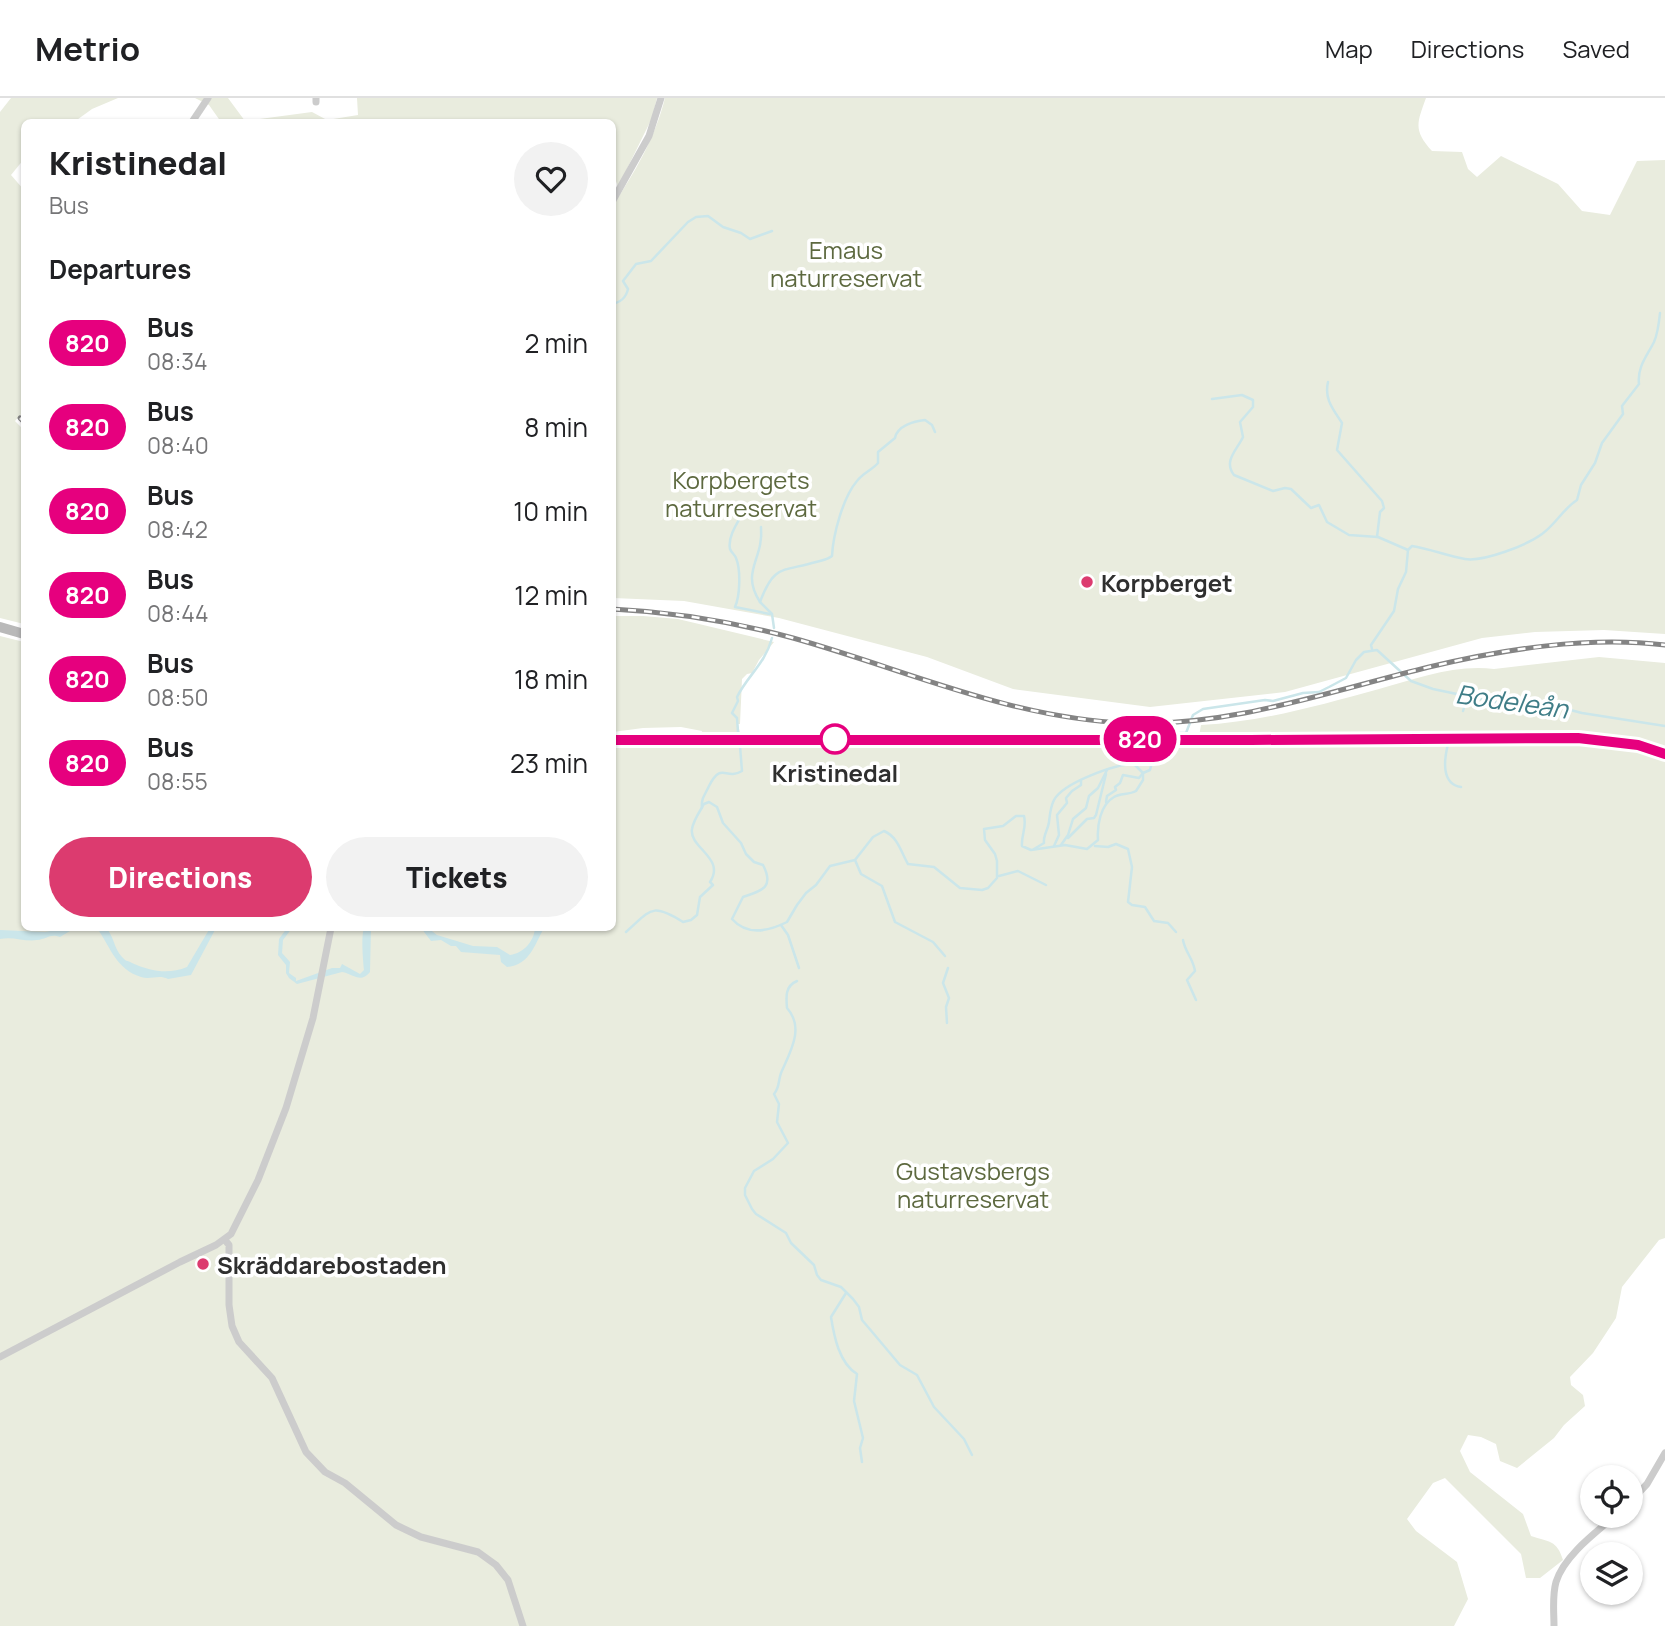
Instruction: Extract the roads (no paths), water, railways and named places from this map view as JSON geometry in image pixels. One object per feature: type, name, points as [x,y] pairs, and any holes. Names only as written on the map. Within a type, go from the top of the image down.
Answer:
[{"type":"street","points":[[194,119],[208,98]]},
{"type":"street","points":[[616,195],[649,136],[661,98]]},
{"type":"street","points":[[0,627],[21,633]]},
{"type":"street","points":[[616,740],[1578,738],[1638,745],[1665,754]]},
{"type":"street","points":[[0,1357],[225,1240],[242,1214],[278,1132],[313,1018],[330,931]]},
{"type":"street","points":[[225,1240],[229,1245],[229,1305],[232,1326],[239,1342],[272,1378],[306,1452],[325,1472],[356,1491],[396,1525],[421,1537],[478,1552],[496,1565],[508,1580],[523,1626]]},
{"type":"street","points":[[1643,1488],[1665,1452]]},
{"type":"street","points":[[1554,1626],[1555,1591],[1560,1573],[1577,1551],[1602,1528]]},
{"type":"water","points":[[0,930],[70,931],[60,937],[0,939]]},
{"type":"water","points":[[99,931],[108,931],[119,954],[126,960],[146,968],[166,971],[187,967],[208,931],[214,931],[191,975],[168,979],[141,977],[126,969]]},
{"type":"water","points":[[285,931],[290,931],[283,940],[282,953],[290,962],[289,973],[296,981],[332,968],[340,968],[342,964],[360,974],[364,970],[364,931],[371,931],[370,972],[360,978],[342,972],[297,984],[289,978],[286,965],[278,955],[279,939]]},
{"type":"water","points":[[423,931],[432,931],[473,946],[497,947],[510,955],[527,946],[534,931],[542,931],[526,958],[507,967],[501,962],[500,955],[461,952],[456,946],[441,940],[431,941]]},
{"type":"waterway","points":[[616,302],[626,295],[628,289],[623,281],[636,264],[651,261],[696,217],[708,216],[723,227],[750,239],[772,231]]},
{"type":"waterway","points":[[1372,649],[1371,645],[1394,611],[1398,589],[1406,572],[1408,550],[1412,546],[1465,559],[1494,555],[1516,548],[1542,534],[1577,500],[1581,485],[1595,463],[1602,443],[1623,414],[1622,406],[1639,384],[1641,367],[1655,339],[1660,313]]},
{"type":"waterway","points":[[1328,382],[1328,399],[1342,423],[1337,450],[1382,501],[1384,508],[1380,512],[1377,537]]},
{"type":"waterway","points":[[1212,399],[1242,395],[1253,400],[1253,407],[1240,422],[1243,437],[1230,460],[1234,475],[1273,491],[1291,489],[1311,508],[1319,505],[1327,522],[1349,535],[1378,537],[1408,550]]},
{"type":"waterway","points":[[774,628],[772,614],[760,602],[770,581],[787,569],[832,556],[834,538],[847,497],[859,478],[878,463],[878,452],[895,438],[902,427],[925,420],[932,425],[935,432]]},
{"type":"waterway","points":[[746,507],[732,532],[730,544],[739,569],[739,590],[735,607],[770,614]]},
{"type":"waterway","points":[[760,602],[754,591],[752,573],[761,538],[761,527]]},
{"type":"waterway","points":[[738,732],[737,718],[732,713],[738,701],[737,697],[765,655],[772,638]]},
{"type":"waterway","name":"Bodeleån","points":[[1167,736],[1169,733],[1186,733],[1193,715],[1203,709],[1273,701],[1319,692],[1346,678],[1364,652],[1377,650],[1411,681],[1433,689],[1509,705],[1539,702],[1582,713],[1665,726]]},
{"type":"waterway","points":[[1463,711],[1467,698]]},
{"type":"waterway","name":"Bodeleån","points":[[626,932],[652,911],[664,912],[683,922],[697,915],[700,897],[713,885],[710,882],[714,866],[696,842],[692,829],[704,804],[709,802],[717,807],[723,823],[741,843],[746,854],[754,862],[763,865],[766,873],[767,884],[755,893],[743,897],[732,919],[744,928],[766,929],[787,922],[806,893],[816,885],[830,866],[855,860],[873,837],[884,831],[896,841],[908,864],[934,867],[960,888],[982,890],[988,888],[997,878],[997,861],[985,840],[984,829],[1003,826],[1016,816],[1024,816],[1022,846],[1031,850],[1065,845],[1087,849],[1098,840],[1099,822],[1105,805],[1116,796],[1136,791],[1143,780],[1143,773],[1150,770],[1163,742]]},
{"type":"waterway","points":[[1448,744],[1445,764],[1447,776],[1455,785],[1461,787]]},
{"type":"waterway","points":[[702,808],[704,797],[717,775],[742,771],[740,746]]},
{"type":"waterway","points":[[1034,849],[1044,843],[1054,800],[1068,787],[1090,776],[1125,765],[1134,764],[1143,773]]},
{"type":"waterway","points":[[1061,845],[1068,835],[1073,819],[1086,808],[1089,796],[1098,788],[1107,770]]},
{"type":"waterway","points":[[1106,802],[1107,796],[1116,790],[1115,787],[1123,775],[1139,778],[1143,773]]},
{"type":"waterway","points":[[1068,838],[1087,819],[1096,815],[1106,774]]},
{"type":"waterway","points":[[1054,846],[1059,835],[1057,815],[1067,803],[1066,798],[1081,785],[1081,781]]},
{"type":"waterway","points":[[1095,846],[1108,847],[1116,844],[1128,849],[1132,867],[1128,902],[1145,907],[1154,921],[1168,923],[1176,932]]},
{"type":"waterway","points":[[855,860],[861,874],[882,886],[895,922],[933,942],[945,956]]},
{"type":"waterway","points":[[999,876],[1018,871],[1046,885]]},
{"type":"waterway","points":[[781,925],[788,935],[799,968]]},
{"type":"waterway","points":[[1183,940],[1195,971],[1187,980],[1196,1000]]},
{"type":"waterway","points":[[947,1023],[946,1007],[949,998],[943,983],[948,968]]},
{"type":"waterway","points":[[797,981],[790,986],[787,996],[787,1008],[795,1024],[794,1040],[774,1094],[779,1104],[777,1122],[788,1143],[773,1159],[754,1171],[745,1188],[745,1195],[756,1214],[786,1233],[791,1243],[814,1265],[821,1280],[841,1287],[853,1299],[859,1307],[862,1320],[900,1365],[917,1375],[934,1407],[964,1439],[972,1455]]},
{"type":"waterway","points":[[846,1293],[831,1317],[842,1356],[857,1374],[854,1401],[863,1438],[860,1448],[862,1462]]},
{"type":"railway","points":[[616,609],[681,615],[749,627],[835,650],[1000,703],[1085,719],[1128,723],[1205,719],[1280,706],[1429,667],[1517,650],[1576,643],[1665,645]]},
{"type":"place","name":"Korpberget","points":[[1087,582]]},
{"type":"place","name":"Kristinedal","points":[[835,739]]},
{"type":"place","name":"Skräddarebostaden","points":[[203,1264]]},
{"type":"park label","name":"Emaus naturreservat","points":[[846,263]]},
{"type":"park label","name":"Korpbergets naturreservat","points":[[741,493]]},
{"type":"park label","name":"Gustavsbergs naturreservat","points":[[973,1184]]}]
